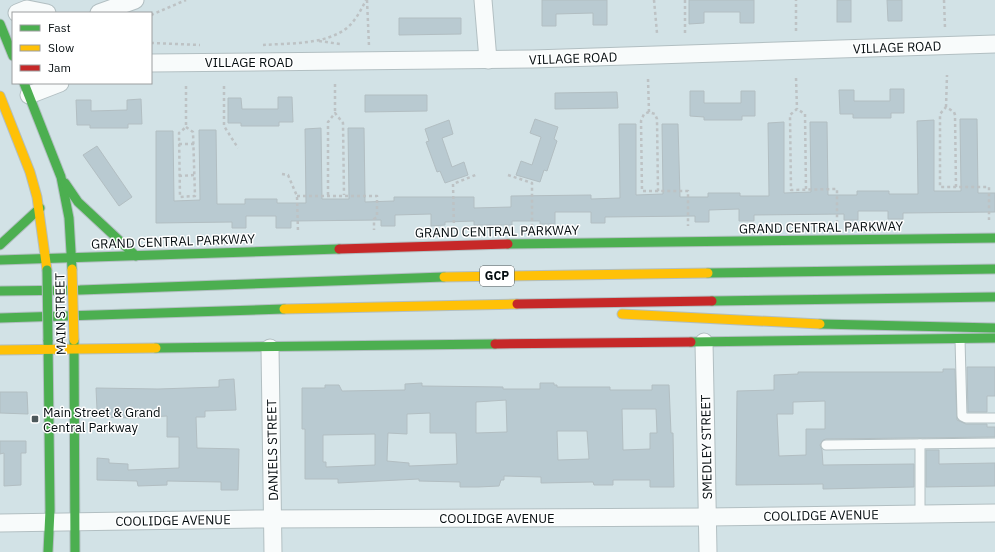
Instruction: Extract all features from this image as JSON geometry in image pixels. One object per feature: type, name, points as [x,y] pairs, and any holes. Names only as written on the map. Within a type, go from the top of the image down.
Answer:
[{"type":"main road","points":[[0,24],[12,54]]},
{"type":"main road","name":"MAIN STREET","points":[[27,89],[61,177],[69,218],[72,258],[74,340],[75,552]]},
{"type":"main road","name":"MAIN STREET","points":[[0,96],[30,172],[40,208],[46,259],[50,522],[48,552]]},
{"type":"main road","points":[[61,177],[78,202],[136,256]]},
{"type":"main road","points":[[0,245],[40,208]]},
{"type":"main road","name":"GRAND CENTRAL PARKWAY","points":[[0,260],[447,245],[995,238]]},
{"type":"main road","name":"GCP","points":[[0,291],[80,290],[413,277],[995,269]]},
{"type":"main road","name":"GCP","points":[[0,318],[497,304],[995,297]]},
{"type":"main road","points":[[497,304],[596,312]]},
{"type":"main road","points":[[611,313],[657,317],[728,318],[794,323],[995,328]]},
{"type":"main road","points":[[0,350],[270,348],[995,338]]},
{"type":"street","points":[[102,12],[135,0]]},
{"type":"street","points":[[483,0],[488,60]]},
{"type":"street","points":[[20,12],[27,9],[43,12]]},
{"type":"street","points":[[0,20],[12,14]]},
{"type":"street","name":"VILLAGE ROAD","points":[[152,63],[488,60],[995,44]]},
{"type":"street","points":[[27,89],[54,84]]},
{"type":"street","name":"SMEDLEY STREET","points":[[704,342],[708,552]]},
{"type":"street","name":"DANIELS STREET","points":[[270,348],[273,552]]},
{"type":"street","name":"COOLIDGE AVENUE","points":[[0,523],[273,519],[707,517],[995,513]]},
{"type":"lane","points":[[960,338],[962,416],[966,418],[995,418]]},
{"type":"lane","points":[[826,445],[995,443]]},
{"type":"lane","points":[[920,444],[920,514]]},
{"type":"path","points":[[152,15],[186,0]]},
{"type":"path","points":[[259,45],[324,39],[346,28],[358,17],[367,0]]},
{"type":"path","points":[[361,47],[369,47],[367,0]]},
{"type":"path","points":[[654,0],[657,33]]},
{"type":"path","points":[[685,0],[685,32]]},
{"type":"path","points":[[796,0],[796,31]]},
{"type":"path","points":[[944,0],[945,28]]},
{"type":"path","points":[[314,40],[346,45]]},
{"type":"path","points":[[152,42],[206,46]]},
{"type":"path","points":[[947,75],[946,107],[940,114],[940,187],[989,187],[989,223]]},
{"type":"path","points":[[796,78],[797,109]]},
{"type":"path","points":[[648,80],[649,112]]},
{"type":"path","points":[[328,195],[328,122],[335,113],[335,84]]},
{"type":"path","points":[[186,86],[186,127],[179,133],[180,197],[195,196],[193,132],[186,127]]},
{"type":"path","points":[[224,86],[224,126],[238,148]]},
{"type":"path","points":[[946,107],[954,112],[955,115],[956,187]]},
{"type":"path","points":[[797,109],[790,115],[791,190],[837,189],[837,224]]},
{"type":"path","points":[[797,109],[805,114],[806,189]]},
{"type":"path","points":[[658,191],[657,119],[655,114],[649,112],[644,114],[641,121],[642,191],[658,191],[688,191],[688,226]]},
{"type":"path","points":[[335,113],[343,122],[344,195]]},
{"type":"path","points":[[179,144],[194,144]]},
{"type":"path","points":[[282,174],[288,175],[297,196],[298,235]]},
{"type":"path","points":[[454,230],[453,184],[478,174]]},
{"type":"path","points":[[179,176],[195,175]]},
{"type":"path","points":[[508,175],[532,183],[532,228]]},
{"type":"path","points":[[297,196],[377,196],[377,217],[374,219],[374,232]]},
{"type":"building","points":[[542,0],[607,0],[607,25],[593,25],[593,13],[556,14],[556,26],[542,26]]},
{"type":"building","points":[[689,0],[754,0],[754,23],[740,23],[740,12],[704,12],[704,23],[689,24]]},
{"type":"building","points":[[837,0],[851,0],[851,22],[837,22]]},
{"type":"building","points":[[887,0],[902,0],[902,21],[888,21]]},
{"type":"building","points":[[399,18],[461,18],[461,34],[399,35]]},
{"type":"building","points":[[890,89],[904,89],[904,113],[891,113],[891,118],[853,118],[853,114],[840,114],[839,90],[854,90],[854,101],[890,101]]},
{"type":"building","points":[[690,91],[704,91],[704,103],[741,103],[741,91],[755,91],[755,116],[742,116],[742,120],[704,120],[704,117],[690,116]]},
{"type":"building","points":[[617,92],[618,108],[555,109],[555,93]]},
{"type":"building","points":[[365,95],[427,95],[427,111],[365,112]]},
{"type":"building","points":[[278,97],[292,97],[293,122],[279,122],[279,126],[241,126],[241,123],[228,123],[228,98],[241,98],[242,109],[278,109]]},
{"type":"building","points":[[141,99],[142,124],[128,124],[128,128],[90,128],[90,125],[77,125],[76,100],[91,100],[91,111],[127,110],[127,100]]},
{"type":"building","points":[[535,119],[558,127],[554,139],[557,141],[547,171],[544,170],[540,182],[516,175],[521,161],[532,165],[541,137],[530,133]]},
{"type":"building","points":[[960,119],[977,119],[978,193],[995,193],[995,212],[903,213],[903,219],[888,219],[888,211],[858,211],[858,220],[844,220],[844,214],[754,215],[754,221],[739,221],[739,209],[709,210],[709,222],[695,222],[695,216],[605,217],[605,223],[591,223],[591,212],[555,212],[555,224],[540,224],[540,221],[512,221],[512,225],[474,225],[474,221],[445,222],[445,225],[431,226],[431,214],[395,215],[395,226],[381,226],[381,220],[291,221],[291,228],[276,228],[276,216],[246,216],[246,228],[232,228],[232,222],[156,223],[156,131],[173,131],[174,201],[200,200],[199,130],[216,130],[217,204],[245,204],[245,199],[277,199],[277,203],[306,203],[305,129],[321,128],[322,199],[349,199],[348,128],[364,128],[365,202],[394,201],[394,197],[474,197],[474,208],[511,207],[511,196],[591,195],[591,199],[620,198],[619,124],[636,124],[636,195],[663,194],[662,124],[678,124],[680,197],[708,197],[708,193],[740,193],[740,196],[769,196],[768,123],[784,122],[784,193],[811,192],[810,122],[827,122],[828,195],[857,195],[857,191],[889,191],[889,194],[918,194],[917,121],[934,120],[934,191],[961,191]]},
{"type":"building","points":[[449,120],[453,134],[442,138],[452,167],[464,162],[468,175],[445,183],[440,171],[437,172],[426,142],[429,141],[425,129]]},
{"type":"building","points":[[97,146],[132,197],[119,206],[83,155]]},
{"type":"building","points":[[967,367],[995,367],[995,396],[987,396],[987,412],[968,412]]},
{"type":"building","points":[[943,369],[955,369],[957,420],[966,424],[987,424],[987,427],[995,427],[995,437],[826,439],[823,440],[820,445],[822,450],[823,465],[914,464],[914,487],[823,489],[823,484],[736,485],[737,391],[774,390],[774,375],[798,374],[798,372],[943,372]],"holes":[[[825,401],[825,429],[806,429],[806,455],[779,456],[777,414],[793,414],[793,402]]]},
{"type":"building","points":[[234,379],[236,410],[205,411],[205,417],[196,417],[197,448],[239,449],[238,490],[221,490],[221,482],[167,481],[167,485],[138,486],[137,481],[97,480],[97,458],[109,459],[109,463],[128,464],[128,470],[179,468],[179,437],[167,437],[167,416],[134,418],[99,417],[99,410],[97,410],[96,388],[158,389],[219,387],[219,380]]},
{"type":"building","points":[[422,383],[422,386],[540,389],[540,383],[554,383],[557,387],[610,387],[610,390],[652,390],[652,385],[669,385],[671,433],[673,433],[674,487],[650,487],[650,480],[613,480],[613,485],[594,485],[593,482],[541,483],[541,477],[504,476],[504,480],[501,480],[499,486],[478,487],[460,487],[460,482],[419,481],[419,479],[338,483],[338,479],[305,479],[305,429],[302,429],[302,388],[325,388],[325,385],[339,385],[342,391],[405,390],[405,384]],"holes":[[[506,400],[507,432],[476,433],[476,402]],[[622,409],[656,409],[657,433],[650,433],[650,449],[623,450]],[[430,413],[430,433],[456,433],[457,464],[409,466],[409,463],[387,461],[388,433],[407,434],[407,414]],[[557,431],[587,431],[589,459],[558,460]],[[375,434],[375,465],[326,467],[326,462],[323,462],[323,435]]]},
{"type":"building","points":[[0,392],[27,392],[28,414],[0,413]]},
{"type":"building","points":[[0,441],[26,441],[26,453],[21,453],[21,485],[4,486],[4,453],[0,454]]},
{"type":"building","points":[[926,450],[939,450],[939,464],[995,463],[995,486],[926,487]]},
{"type":"traffic: fast","points":[[0,24],[12,54]]},
{"type":"traffic: fast","points":[[24,84],[61,177],[69,218],[72,269]]},
{"type":"traffic: fast","points":[[65,183],[78,202],[136,256]]},
{"type":"traffic: fast","points":[[0,245],[40,208]]},
{"type":"traffic: fast","points":[[508,244],[995,238]]},
{"type":"traffic: fast","points":[[0,260],[339,249]]},
{"type":"traffic: fast","points":[[708,273],[995,269]]},
{"type":"traffic: fast","points":[[47,270],[48,340]]},
{"type":"traffic: fast","points":[[0,291],[80,290],[444,277]]},
{"type":"traffic: fast","points":[[712,301],[995,297]]},
{"type":"traffic: fast","points":[[0,318],[284,309]]},
{"type":"traffic: fast","points":[[820,324],[995,328]]},
{"type":"traffic: fast","points":[[691,342],[995,338]]},
{"type":"traffic: fast","points":[[48,340],[50,510],[48,552]]},
{"type":"traffic: fast","points":[[74,340],[75,552]]},
{"type":"traffic: fast","points":[[156,348],[495,344]]},
{"type":"traffic: slow","points":[[0,96],[30,172],[37,197],[47,270]]},
{"type":"traffic: slow","points":[[72,269],[74,340]]},
{"type":"traffic: slow","points":[[444,277],[708,273]]},
{"type":"traffic: slow","points":[[284,309],[517,304]]},
{"type":"traffic: slow","points":[[622,314],[820,324]]},
{"type":"traffic: slow","points":[[0,350],[156,348]]},
{"type":"traffic: jam","points":[[339,249],[508,244]]},
{"type":"traffic: jam","points":[[517,304],[712,301]]},
{"type":"traffic: jam","points":[[495,344],[691,342]]},
{"type":"place","name":"Main Street & Grand Central Parkway","points":[[35,419]]}]
